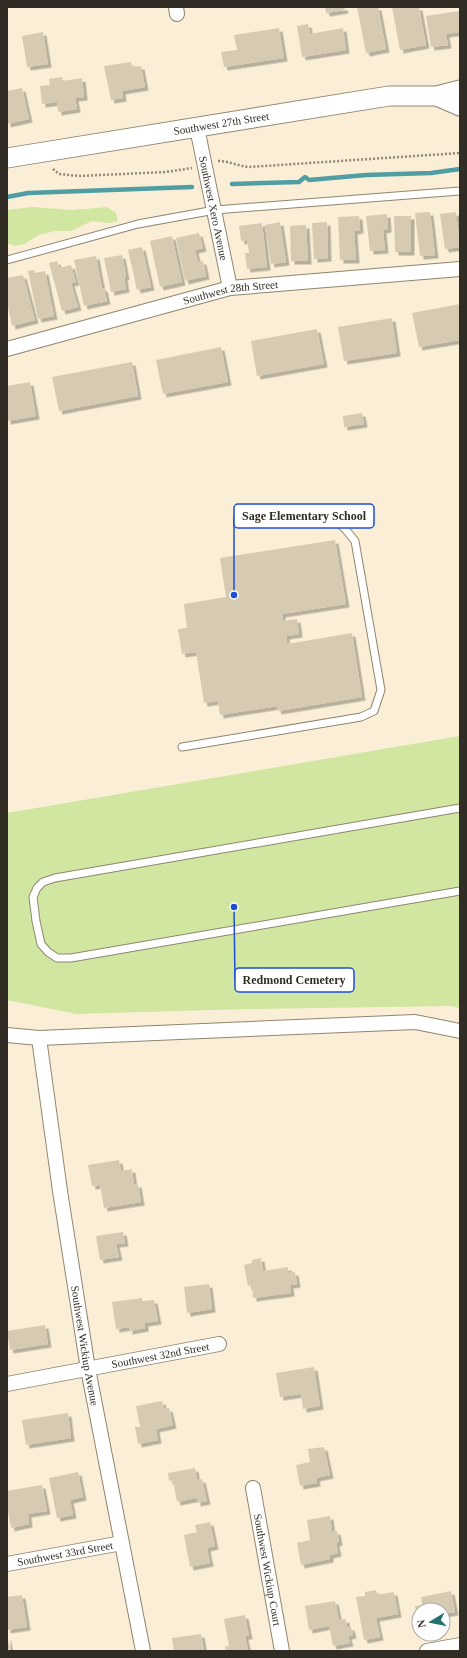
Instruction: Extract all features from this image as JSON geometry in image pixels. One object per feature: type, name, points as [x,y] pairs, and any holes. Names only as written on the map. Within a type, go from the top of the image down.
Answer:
[{"type":"main road","name":"Southwest 27th Street","points":[[7,158],[389,96],[437,96],[460,90]]},
{"type":"main road","name":"Southwest 27th Street","points":[[437,96],[460,106]]},
{"type":"street","name":"Southwest Xero Avenue","points":[[197,128],[230,288]]},
{"type":"street","name":"Southwest 28th Street","points":[[7,348],[230,288],[460,269]]},
{"type":"street","points":[[7,1035],[39,1038],[415,1022],[460,1031]]},
{"type":"street","name":"Southwest Wickiup Avenue","points":[[39,1038],[60,1191],[88,1368],[143,1651]]},
{"type":"street","name":"Southwest 32nd Street","points":[[7,1384],[219,1344]]},
{"type":"street","name":"Southwest Wickiup Court","points":[[253,1488],[282,1651]]},
{"type":"street","name":"Southwest 33rd Street","points":[[7,1564],[122,1543]]},
{"type":"street","points":[[427,1651],[460,1645]]},
{"type":"lane","points":[[7,260],[138,224],[215,210],[460,191]]},
{"type":"lane","points":[[182,747],[362,717],[374,711],[380,690],[355,542],[346,530],[331,516]]},
{"type":"lane","points":[[460,808],[56,878],[43,882],[37,888],[33,897],[41,944],[48,952],[57,958],[71,958],[460,891]]},
{"type":"path","points":[[53,168],[59,174],[79,176],[177,171],[205,165],[219,160],[249,167],[460,153]]},
{"type":"green space","points":[[32,207],[72,210],[107,207],[116,213],[118,221],[109,223],[92,221],[71,231],[55,231],[39,235],[24,244],[15,246],[7,243],[7,210]]},
{"type":"green space","points":[[460,736],[460,1008],[450,1006],[247,1009],[77,1014],[7,1000],[7,813]]},
{"type":"building","points":[[325,7],[344,7],[345,10],[326,13]]},
{"type":"building","points":[[357,7],[378,7],[386,49],[366,53]]},
{"type":"building","points":[[392,7],[419,7],[426,45],[400,50]]},
{"type":"building","points":[[459,11],[460,32],[446,34],[448,45],[431,47],[426,16]]},
{"type":"building","points":[[308,24],[310,34],[343,28],[346,50],[302,57],[297,26]]},
{"type":"building","points":[[279,28],[284,58],[224,67],[221,52],[237,50],[234,35]]},
{"type":"building","points":[[43,32],[48,64],[27,67],[22,36]]},
{"type":"building","points":[[131,62],[132,67],[141,66],[145,87],[122,91],[123,98],[111,100],[104,66]]},
{"type":"building","points":[[62,77],[63,81],[82,78],[84,97],[75,98],[77,109],[58,112],[57,102],[42,104],[40,86],[50,85],[49,79]]},
{"type":"building","points":[[22,88],[29,119],[7,124],[7,91]]},
{"type":"building","points":[[430,212],[435,255],[420,256],[415,213]]},
{"type":"building","points":[[456,212],[460,247],[445,249],[440,214]]},
{"type":"building","points":[[387,214],[388,229],[383,230],[385,250],[370,251],[366,216]]},
{"type":"building","points":[[359,216],[360,230],[354,231],[356,260],[340,260],[338,217]]},
{"type":"building","points":[[394,216],[411,216],[411,252],[395,252]]},
{"type":"building","points":[[280,222],[286,262],[271,264],[265,225]]},
{"type":"building","points":[[327,222],[328,258],[314,259],[312,223]]},
{"type":"building","points":[[262,223],[267,267],[247,269],[245,253],[249,253],[247,240],[241,241],[239,226]]},
{"type":"building","points":[[306,225],[308,261],[291,261],[290,226]]},
{"type":"building","points":[[199,233],[203,248],[195,250],[198,262],[203,261],[206,276],[185,281],[176,238]]},
{"type":"building","points":[[172,236],[182,282],[160,287],[150,241]]},
{"type":"building","points":[[142,247],[151,287],[137,290],[128,250]]},
{"type":"building","points":[[122,255],[126,276],[124,277],[126,289],[111,292],[104,258]]},
{"type":"building","points":[[96,256],[102,288],[104,288],[107,301],[84,306],[74,260]]},
{"type":"building","points":[[57,261],[59,268],[71,265],[76,282],[71,283],[78,307],[62,311],[49,263]]},
{"type":"building","points":[[34,270],[35,273],[45,271],[54,316],[38,319],[28,271]]},
{"type":"building","points":[[23,275],[35,320],[12,326],[7,302],[7,278]]},
{"type":"building","points":[[460,304],[460,340],[419,347],[412,313]]},
{"type":"building","points":[[392,318],[397,353],[344,361],[338,327]]},
{"type":"building","points":[[317,329],[324,364],[257,376],[251,341]]},
{"type":"building","points":[[221,347],[228,382],[163,394],[156,360]]},
{"type":"building","points":[[132,362],[138,396],[59,411],[52,377]]},
{"type":"building","points":[[30,382],[36,416],[7,421],[7,386]]},
{"type":"building","points":[[362,413],[364,424],[344,427],[343,416]]},
{"type":"building","points":[[335,540],[346,604],[282,614],[283,621],[297,619],[299,634],[286,636],[287,644],[352,633],[362,697],[278,711],[277,706],[220,715],[218,701],[204,703],[196,652],[182,654],[178,629],[187,628],[184,604],[226,597],[220,558]]},
{"type":"building","points":[[119,1160],[121,1171],[132,1169],[134,1185],[138,1184],[141,1202],[104,1208],[100,1185],[92,1186],[88,1165]]},
{"type":"building","points":[[123,1232],[125,1243],[116,1244],[119,1257],[100,1260],[96,1236]]},
{"type":"building","points":[[261,1258],[263,1271],[288,1267],[288,1273],[295,1272],[297,1284],[290,1285],[291,1293],[253,1298],[252,1285],[248,1286],[244,1265],[252,1263],[252,1260]]},
{"type":"building","points":[[209,1284],[212,1309],[187,1313],[184,1287]]},
{"type":"building","points":[[142,1298],[142,1301],[154,1300],[158,1321],[145,1323],[145,1328],[129,1331],[129,1327],[116,1329],[112,1302]]},
{"type":"building","points":[[45,1325],[48,1344],[10,1350],[7,1331]]},
{"type":"building","points":[[314,1367],[320,1406],[303,1409],[301,1394],[280,1397],[276,1373]]},
{"type":"building","points":[[162,1401],[164,1409],[169,1408],[173,1425],[156,1429],[158,1440],[138,1444],[135,1427],[140,1427],[136,1406]]},
{"type":"building","points":[[68,1413],[71,1438],[26,1445],[22,1420]]},
{"type":"building","points":[[324,1447],[330,1475],[316,1478],[317,1483],[300,1486],[296,1465],[310,1462],[308,1449]]},
{"type":"building","points":[[195,1468],[197,1480],[202,1479],[207,1501],[197,1503],[197,1498],[177,1502],[173,1480],[169,1481],[168,1473]]},
{"type":"building","points":[[78,1472],[83,1497],[70,1500],[73,1515],[57,1518],[49,1478]]},
{"type":"building","points":[[42,1485],[47,1511],[28,1514],[29,1524],[11,1528],[7,1506],[7,1491]]},
{"type":"building","points":[[330,1516],[332,1532],[337,1531],[339,1542],[336,1543],[338,1553],[330,1555],[330,1559],[301,1565],[297,1543],[310,1540],[307,1520]]},
{"type":"building","points":[[210,1522],[215,1546],[207,1548],[210,1563],[190,1567],[184,1535],[197,1532],[195,1525]]},
{"type":"building","points":[[376,1590],[377,1595],[394,1592],[398,1614],[376,1618],[380,1637],[364,1640],[356,1597],[365,1596],[365,1592]]},
{"type":"building","points":[[451,1591],[455,1612],[451,1613],[451,1602],[422,1602],[421,1597]]},
{"type":"building","points":[[22,1595],[27,1627],[7,1630],[7,1597]]},
{"type":"building","points":[[335,1601],[339,1620],[346,1619],[347,1627],[351,1627],[353,1635],[348,1636],[350,1643],[333,1646],[329,1626],[309,1630],[305,1606]]},
{"type":"building","points":[[245,1615],[249,1636],[245,1636],[248,1651],[226,1651],[225,1647],[229,1646],[224,1619]]},
{"type":"building","points":[[201,1634],[204,1651],[174,1651],[172,1638]]},
{"type":"building","points":[[7,1635],[10,1649],[7,1649]]},
{"type":"waterway","points":[[232,184],[299,182],[305,177],[309,180],[366,175],[431,173],[460,169]]},
{"type":"waterway","points":[[7,197],[28,193],[192,187]]},
{"type":"place","name":"Sage Elementary School","points":[[234,595]]},
{"type":"place","name":"Redmond Cemetery","points":[[234,907]]}]
